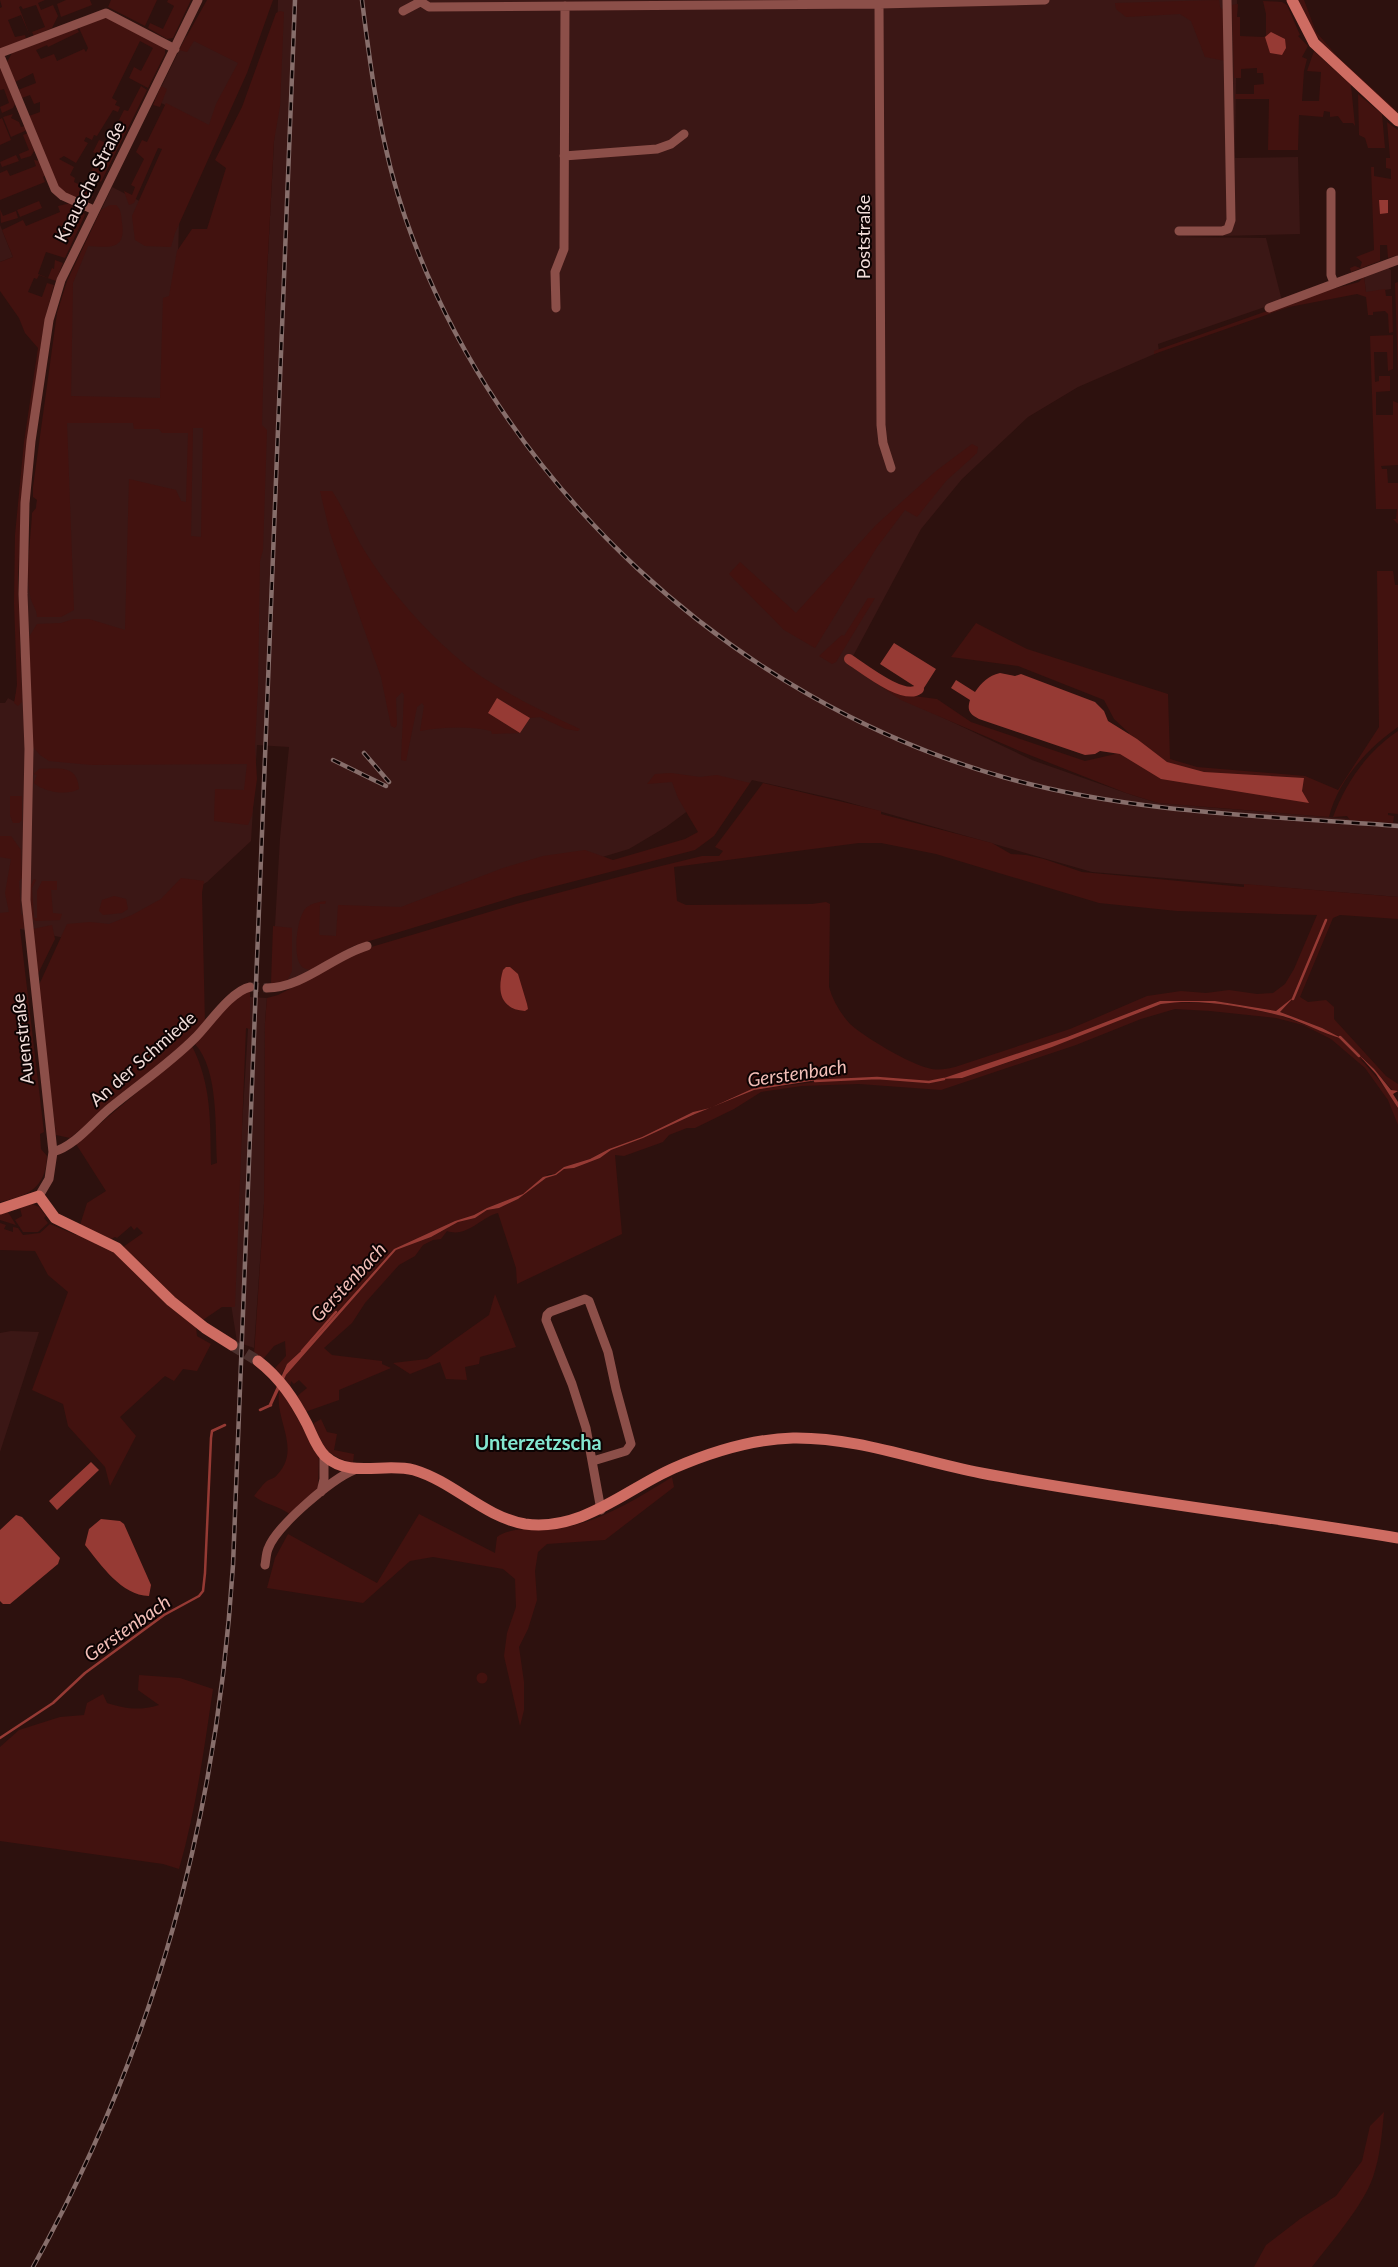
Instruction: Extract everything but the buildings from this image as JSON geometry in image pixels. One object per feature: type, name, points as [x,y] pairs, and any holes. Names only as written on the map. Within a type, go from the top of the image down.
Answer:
[{"type":"street","name":"Knausche Straße","points":[[39,389],[49,320],[68,262],[198,0]]},
{"type":"street","points":[[403,11],[419,1],[429,7],[879,4],[1045,0]]},
{"type":"street","points":[[1178,231],[1222,231],[1228,229],[1231,220],[1227,0]]},
{"type":"street","points":[[1292,0],[1314,43],[1398,121]]},
{"type":"street","name":"Poststraße","points":[[879,4],[881,425],[883,444],[891,468]]},
{"type":"street","points":[[556,308],[556,272],[564,249],[565,6]]},
{"type":"street","points":[[94,210],[63,196],[55,189],[0,55],[106,13],[175,49]]},
{"type":"street","points":[[564,156],[657,149],[671,144],[684,134]]},
{"type":"street","points":[[1331,192],[1331,275],[1334,284]]},
{"type":"street","points":[[1269,308],[1398,260]]},
{"type":"street","name":"Auenstraße","points":[[39,389],[27,477],[22,594],[29,750],[26,900],[53,1152],[49,1179],[39,1196]]},
{"type":"street","points":[[267,988],[289,984],[336,958],[367,946]]},
{"type":"street","name":"An der Schmiede","points":[[53,1152],[62,1149],[73,1141],[110,1108],[174,1058],[215,1018],[234,995],[250,987]]},
{"type":"street","points":[[0,1209],[39,1196],[55,1218],[117,1248],[171,1301],[205,1328],[232,1345]]},
{"type":"street","points":[[593,1461],[626,1451],[632,1444],[616,1389],[608,1352],[589,1301],[585,1299],[550,1312],[546,1320],[572,1384],[586,1428],[600,1510]]},
{"type":"street","points":[[258,1361],[275,1375],[286,1388],[324,1455],[336,1464],[354,1470]]},
{"type":"street","points":[[265,1565],[268,1549],[275,1538],[321,1492],[340,1476],[354,1470],[394,1468],[416,1471],[454,1488],[490,1511],[526,1524],[547,1524],[600,1510],[671,1469],[714,1453],[758,1441],[819,1439],[887,1450],[980,1473],[1398,1538]]},
{"type":"street","points":[[321,1492],[324,1479],[324,1455]]},
{"type":"shaded area","points":[[0,0],[45,0],[38,3],[41,10],[53,5],[58,16],[52,28],[34,36],[32,32],[45,27],[36,5],[23,9],[21,6],[19,7],[30,36],[21,15],[8,20],[15,37],[25,35],[26,39],[0,49],[0,8],[2,7]]},
{"type":"shaded area","points":[[66,0],[90,0],[92,5],[61,17],[57,4]]},
{"type":"shaded area","points":[[111,0],[157,0],[145,26],[108,7]]},
{"type":"shaded area","points":[[168,0],[191,0],[173,38],[167,39],[148,28],[150,23],[163,29],[174,6],[167,2]]},
{"type":"shaded area","points":[[207,0],[273,0],[247,73],[175,233],[171,247],[145,246],[135,240],[132,216],[162,149],[158,148],[134,203],[129,205],[124,191],[132,195],[135,187],[131,185],[144,159],[136,152],[142,140],[147,142],[166,103],[209,125],[216,104],[238,63],[194,41],[187,52],[179,50]]},
{"type":"shaded area","points":[[278,0],[1237,0],[1235,158],[1298,157],[1300,234],[1178,237],[1266,238],[1282,301],[1158,344],[1159,352],[1078,387],[1028,417],[962,479],[921,529],[852,658],[910,702],[1032,760],[1158,803],[1398,823],[1398,897],[1092,872],[840,800],[752,780],[750,783],[724,784],[666,827],[629,849],[526,880],[353,946],[285,984],[274,943],[280,838],[289,747],[257,745],[251,841],[207,882],[111,940],[75,940],[20,929],[0,929],[0,703],[5,703],[8,698],[15,702],[53,352],[66,285],[112,187],[177,220],[179,224],[173,413],[265,311],[274,141]]},
{"type":"shaded area","points":[[1219,0],[1220,7],[1225,13],[1226,61],[1205,57],[1191,21],[1180,14],[1126,17],[1116,9],[1115,3]]},
{"type":"shaded area","points":[[1298,0],[1304,0],[1316,32],[1338,57],[1398,112],[1398,115],[1322,43],[1309,25]]},
{"type":"shaded area","points":[[1263,1],[1282,2],[1287,5],[1300,35],[1298,36],[1308,46],[1302,57],[1307,59],[1304,71],[1302,101],[1319,101],[1321,72],[1307,71],[1314,51],[1351,85],[1355,126],[1353,123],[1343,123],[1338,116],[1330,117],[1330,112],[1324,111],[1323,117],[1299,115],[1298,150],[1268,150],[1269,99],[1235,99],[1235,94],[1254,94],[1254,85],[1264,84],[1263,73],[1257,73],[1257,68],[1241,69],[1241,78],[1234,78],[1232,5],[1238,4],[1237,17],[1240,17],[1240,36],[1263,37],[1266,36],[1266,14]]},
{"type":"shaded area","points":[[284,12],[280,106],[274,141],[265,311],[262,425],[267,430],[263,550],[260,561],[255,747],[257,779],[252,815],[248,825],[214,821],[215,789],[244,790],[247,764],[91,765],[49,761],[33,747],[29,637],[37,624],[61,623],[74,619],[89,619],[125,630],[129,479],[176,490],[181,501],[186,502],[188,433],[162,433],[159,429],[134,429],[133,423],[67,423],[74,610],[61,617],[37,617],[30,595],[28,565],[32,513],[36,508],[37,500],[33,497],[33,487],[57,313],[67,281],[101,210],[110,205],[116,205],[121,214],[123,232],[119,243],[109,247],[88,246],[73,283],[71,396],[160,398],[163,298],[169,296],[177,251],[192,229],[207,229],[226,168],[215,160],[242,107],[276,13]],"holes":[[[193,428],[203,428],[201,537],[191,536]]]},
{"type":"shaded area","points":[[107,16],[165,48],[165,54],[148,88],[129,78],[134,67],[141,71],[153,48],[140,41],[112,98],[117,101],[115,105],[120,107],[118,112],[113,110],[97,136],[94,135],[92,140],[86,137],[84,141],[88,143],[76,163],[64,156],[59,159],[74,167],[70,175],[75,178],[74,182],[89,189],[87,193],[94,197],[81,200],[60,191],[29,116],[40,112],[40,102],[34,104],[30,95],[22,98],[18,90],[36,83],[33,73],[15,82],[7,62],[12,53],[77,28],[79,32],[48,47],[47,45],[36,50],[41,59],[54,54],[57,61],[84,49],[86,52],[88,48],[79,28]]},
{"type":"shaded area","points":[[1271,32],[1285,39],[1286,48],[1282,55],[1270,53],[1265,37]]},
{"type":"shaded area","points":[[186,36],[241,62],[210,127],[155,100]]},
{"type":"shaded area","points":[[0,65],[15,104],[13,108],[2,113],[0,107],[9,103],[4,89],[0,90]]},
{"type":"shaded area","points":[[141,86],[147,90],[101,182],[91,172],[99,155],[93,152],[99,140],[111,145],[123,122],[119,120],[124,110],[128,111]]},
{"type":"shaded area","points":[[161,86],[167,89],[160,107],[153,105]]},
{"type":"shaded area","points":[[1358,94],[1382,114],[1385,148],[1368,148],[1365,138],[1359,135]]},
{"type":"shaded area","points":[[13,114],[11,118],[19,122],[21,127],[25,126],[27,130],[11,137],[3,117]]},
{"type":"shaded area","points":[[2,118],[11,140],[0,145],[0,119]]},
{"type":"shaded area","points":[[1387,122],[1398,130],[1398,255],[1388,258],[1387,245],[1380,245],[1380,261],[1351,272],[1350,268],[1355,266],[1360,268],[1362,262],[1356,257],[1374,250],[1371,167],[1374,167],[1374,176],[1391,179],[1391,169],[1386,168],[1386,158],[1390,158]]},
{"type":"shaded area","points":[[28,133],[34,151],[31,156],[21,159],[19,154],[29,150],[23,135]]},
{"type":"shaded area","points":[[16,155],[19,161],[2,167],[0,162]]},
{"type":"shaded area","points":[[34,160],[40,161],[46,175],[43,177],[45,182],[0,200],[0,173],[7,170],[10,176],[36,166]]},
{"type":"shaded area","points":[[1379,200],[1388,200],[1388,213],[1380,214]]},
{"type":"shaded area","points":[[39,201],[42,208],[20,217],[17,210]]},
{"type":"shaded area","points":[[71,203],[81,209],[85,215],[65,258],[46,252],[38,274],[48,278],[52,268],[54,269],[55,260],[63,263],[56,281],[39,275],[37,279],[34,278],[28,292],[42,297],[47,283],[54,285],[44,323],[23,474],[18,579],[22,702],[18,706],[14,703],[17,686],[14,603],[15,535],[24,442],[38,348],[25,333],[19,318],[0,291],[0,262],[13,257],[2,230],[23,220],[26,226],[60,212],[58,206]]},
{"type":"shaded area","points":[[0,209],[3,216],[16,211],[18,218],[1,223]]},
{"type":"shaded area","points":[[0,225],[13,257],[0,262]]},
{"type":"shaded area","points":[[1387,267],[1391,270],[1391,289],[1366,293],[1364,276]]},
{"type":"shaded area","points":[[1364,276],[1366,292],[1385,289],[1386,296],[1392,296],[1393,332],[1389,333],[1388,314],[1385,311],[1373,312],[1373,315],[1368,315],[1366,297],[1357,294],[1289,307],[1154,354],[1154,351],[1321,292],[1359,282]]},
{"type":"shaded area","points":[[1398,282],[1398,377],[1395,283]]},
{"type":"shaded area","points":[[1393,335],[1393,369],[1388,371],[1387,352],[1374,352],[1375,382],[1379,381],[1379,376],[1390,376],[1390,391],[1376,392],[1376,415],[1393,415],[1393,401],[1398,403],[1398,465],[1381,466],[1382,469],[1387,469],[1388,483],[1398,483],[1398,524],[1393,519],[1396,519],[1397,509],[1376,509],[1370,336]]},
{"type":"shaded area","points":[[972,444],[978,447],[977,453],[946,481],[917,517],[905,510],[877,547],[815,648],[784,630],[729,574],[740,562],[796,613],[876,525],[936,471]]},
{"type":"shaded area","points":[[320,491],[332,491],[361,545],[385,581],[400,600],[451,653],[496,686],[531,706],[580,729],[578,731],[566,729],[540,717],[530,718],[498,698],[488,713],[520,733],[492,734],[491,731],[483,729],[465,728],[420,731],[424,706],[422,703],[417,707],[406,761],[401,760],[404,695],[402,692],[396,698],[397,725],[395,728],[391,726],[381,677],[330,533]]},
{"type":"shaded area","points":[[1377,571],[1393,571],[1395,585],[1398,585],[1398,727],[1365,755],[1356,766],[1339,790],[1329,817],[1158,803],[1126,793],[1022,752],[901,700],[848,664],[851,663],[892,690],[906,695],[937,699],[971,722],[1085,761],[1120,753],[1129,733],[1114,719],[1104,700],[1018,666],[951,657],[976,623],[1027,649],[1168,694],[1170,759],[1197,767],[1305,776],[1338,790],[1379,727]]},
{"type":"shaded area","points":[[868,598],[875,598],[836,662],[832,664],[819,656],[842,635],[844,636]]},
{"type":"shaded area","points":[[894,643],[936,669],[922,691],[880,664]]},
{"type":"shaded area","points":[[1000,673],[1015,676],[1021,674],[1095,702],[1104,711],[1108,721],[1137,739],[1167,762],[1204,772],[1304,778],[1302,791],[1309,803],[1161,779],[1120,754],[1100,751],[1095,754],[1085,755],[979,719],[970,711],[970,700],[951,688],[956,680],[975,692],[986,680]]},
{"type":"shaded area","points":[[497,698],[530,718],[520,733],[488,713]]},
{"type":"shaded area","points":[[1398,731],[1398,814],[1388,813],[1388,815],[1394,816],[1393,823],[1350,820],[1347,816],[1333,817],[1344,792],[1367,758]]},
{"type":"shaded area","points":[[39,769],[60,769],[71,772],[78,781],[79,789],[62,793],[49,791],[38,786],[34,783],[37,775],[34,774]]},
{"type":"shaded area","points":[[671,773],[700,777],[717,775],[750,783],[714,836],[695,850],[517,896],[353,946],[310,970],[300,964],[297,952],[299,926],[304,911],[307,907],[314,904],[326,901],[325,904],[320,904],[319,935],[336,936],[338,905],[401,907],[503,868],[543,856],[585,850],[613,860],[685,839],[698,832],[678,798],[672,782],[647,784],[655,774]]},
{"type":"shaded area","points":[[763,783],[881,811],[881,814],[992,843],[1011,854],[1044,859],[1082,872],[1244,887],[1244,884],[1398,897],[1398,919],[1340,915],[1333,918],[1300,997],[1308,1002],[1326,1000],[1334,1007],[1334,1019],[1386,1076],[1398,1084],[1398,1091],[1394,1092],[1366,1061],[1360,1059],[1396,1104],[1398,1109],[1398,1125],[1388,1100],[1365,1068],[1331,1039],[1303,1025],[1276,1018],[1175,1009],[1141,1019],[1076,1045],[941,1090],[859,1084],[802,1086],[761,1092],[734,1109],[695,1128],[687,1128],[669,1135],[663,1142],[624,1156],[615,1155],[622,1234],[517,1284],[516,1268],[498,1213],[461,1232],[447,1231],[441,1239],[433,1240],[423,1245],[415,1256],[399,1265],[365,1303],[352,1323],[324,1348],[332,1355],[382,1361],[382,1364],[391,1368],[339,1390],[339,1400],[305,1412],[296,1397],[307,1388],[299,1380],[294,1384],[291,1381],[290,1388],[284,1378],[396,1250],[431,1237],[458,1222],[475,1218],[487,1210],[499,1208],[518,1199],[546,1178],[556,1175],[564,1169],[574,1168],[600,1158],[611,1150],[643,1138],[709,1108],[693,1112],[642,1137],[609,1149],[590,1159],[564,1167],[555,1174],[549,1174],[523,1194],[455,1221],[394,1249],[312,1341],[287,1364],[281,1375],[275,1368],[286,1356],[285,1341],[274,1346],[264,1358],[254,1355],[264,1204],[265,1022],[267,998],[278,995],[368,948],[516,904],[649,869],[702,856],[719,856],[723,851],[715,847]],"holes":[[[859,843],[881,843],[936,854],[1099,903],[1177,911],[1317,915],[1294,969],[1285,984],[1273,993],[1257,994],[1229,990],[1206,993],[1181,991],[1147,996],[1070,1029],[955,1067],[932,1069],[899,1056],[876,1043],[850,1024],[840,1011],[829,987],[830,904],[826,902],[812,904],[686,905],[677,901],[674,867]],[[1293,998],[1280,1012],[1322,1028],[1341,1038],[1279,1015],[1224,1004],[1172,1002],[1161,1004],[1033,1054],[962,1078],[944,1079],[1067,1037],[1160,1001],[1215,1001],[1276,1011]],[[807,1080],[814,1080],[814,1082],[754,1090],[712,1107],[754,1088]]]},
{"type":"shaded area","points":[[10,796],[22,796],[22,820],[19,823],[13,823],[10,815]]},
{"type":"shaded area","points":[[0,836],[11,836],[21,850],[22,878],[19,881],[21,914],[23,916],[24,928],[20,929],[44,1132],[40,1134],[41,1149],[47,1156],[43,1176],[34,1189],[19,1197],[0,1202],[0,913],[9,912],[5,893],[11,859],[0,857]]},
{"type":"shaded area","points":[[181,878],[204,881],[202,893],[205,1023],[175,1052],[70,1138],[56,1135],[38,987],[67,924],[90,922],[109,924],[132,915],[161,899]]},
{"type":"shaded area","points":[[34,879],[36,880],[32,888],[34,918],[37,918],[37,891],[42,881],[57,881],[57,890],[51,890],[53,913],[62,914],[60,920],[36,921],[32,918],[30,887]]},
{"type":"shaded area","points":[[114,896],[126,899],[128,909],[122,913],[103,915],[99,911],[102,900]]},
{"type":"shaded area","points":[[52,925],[55,939],[37,976],[33,929]]},
{"type":"shaded area","points":[[273,926],[292,928],[292,971],[288,979],[279,984],[271,983]]},
{"type":"shaded area","points":[[506,967],[510,967],[518,974],[528,1009],[525,1011],[510,1007],[502,998],[500,985],[503,970]]},
{"type":"shaded area","points":[[250,991],[250,1029],[246,1028],[235,1307],[222,1307],[203,1320],[179,1303],[123,1247],[143,1233],[137,1227],[134,1230],[131,1226],[117,1238],[111,1239],[80,1225],[87,1203],[106,1191],[76,1144],[192,1046],[199,1061],[207,1090],[211,1165],[217,1163],[212,1084],[203,1055],[195,1044],[229,1005],[244,993]]},
{"type":"shaded area","points":[[1295,996],[1280,1012],[1322,1028],[1343,1039],[1286,1017],[1264,1012],[1204,1002],[1175,1002],[1161,1004],[1052,1047],[962,1078],[941,1079],[1067,1037],[1160,1001],[1215,1001],[1276,1011]]},
{"type":"shaded area","points":[[250,997],[267,998],[265,1022],[264,1204],[254,1348],[237,1342],[231,1304]]},
{"type":"shaded area","points":[[1358,1054],[1374,1069],[1391,1090],[1398,1091],[1393,1094],[1398,1102],[1398,1108],[1376,1074]]},
{"type":"shaded area","points":[[817,1080],[754,1090],[712,1107],[754,1088]]},
{"type":"shaded area","points":[[709,1108],[643,1138],[611,1150],[600,1158],[574,1168],[564,1169],[556,1175],[546,1178],[518,1199],[499,1208],[487,1210],[475,1218],[458,1222],[431,1237],[396,1250],[286,1375],[271,1407],[269,1404],[287,1364],[312,1341],[394,1249],[455,1221],[523,1194],[543,1177],[555,1174],[564,1167],[590,1159],[609,1149],[642,1137],[693,1112]]},
{"type":"shaded area","points":[[32,1204],[39,1207],[46,1216],[44,1218],[48,1223],[38,1232],[23,1232],[15,1220],[22,1216],[20,1208]]},
{"type":"shaded area","points":[[8,1212],[16,1225],[0,1220],[0,1214]]},
{"type":"shaded area","points":[[0,1223],[6,1225],[4,1229],[13,1232],[13,1227],[18,1228],[23,1235],[40,1233],[50,1224],[80,1235],[118,1254],[196,1327],[197,1336],[211,1344],[197,1371],[183,1369],[174,1381],[165,1376],[120,1417],[136,1436],[110,1486],[105,1467],[68,1426],[63,1404],[32,1390],[68,1292],[48,1275],[35,1251],[0,1250]]},
{"type":"shaded area","points":[[495,1294],[516,1347],[480,1357],[479,1364],[465,1367],[467,1380],[446,1379],[440,1362],[410,1374],[393,1363],[427,1359],[489,1315]]},
{"type":"shaded area","points":[[11,1331],[39,1332],[0,1452],[0,1333]]},
{"type":"shaded area","points":[[280,1388],[319,1456],[318,1489],[292,1516],[254,1496],[268,1480],[277,1475],[284,1465],[287,1454],[287,1444],[280,1410]]},
{"type":"shaded area","points":[[321,1419],[327,1432],[337,1434],[334,1450],[354,1454],[353,1463],[332,1454],[321,1444],[317,1438],[314,1423]]},
{"type":"shaded area","points":[[91,1462],[99,1470],[57,1510],[49,1501]]},
{"type":"shaded area","points":[[672,1477],[674,1487],[605,1540],[547,1544],[538,1552],[535,1571],[537,1600],[528,1629],[519,1647],[524,1682],[524,1710],[520,1726],[504,1656],[507,1633],[516,1607],[515,1579],[503,1569],[433,1557],[410,1561],[363,1603],[267,1588],[275,1558],[288,1534],[377,1583],[419,1514],[495,1553],[497,1537],[503,1533],[522,1529],[575,1525],[588,1521],[625,1505]]},
{"type":"shaded area","points":[[16,1515],[22,1517],[60,1558],[58,1564],[10,1604],[3,1604],[0,1601],[0,1530]]},
{"type":"shaded area","points":[[101,1519],[120,1521],[124,1524],[151,1585],[149,1596],[130,1591],[121,1585],[105,1570],[85,1545],[89,1529]]},
{"type":"shaded area","points":[[482,1672],[488,1678],[482,1684],[476,1678]]},
{"type":"shaded area","points":[[139,1675],[180,1678],[213,1689],[195,1802],[179,1869],[163,1864],[0,1841],[0,1747],[19,1730],[60,1717],[84,1715],[87,1703],[103,1694],[107,1703],[120,1707],[139,1709],[159,1705],[138,1690]]},
{"type":"shaded area","points":[[1384,2112],[1377,2162],[1368,2188],[1346,2224],[1312,2267],[1254,2267],[1266,2245],[1300,2219],[1336,2196],[1362,2161],[1370,2126]]},
{"type":"waterway","points":[[849,659],[873,676],[894,687],[912,692],[919,689]]},
{"type":"waterway","points":[[1293,999],[1326,920]]},
{"type":"waterway","name":"Gerstenbach","points":[[1340,1037],[1359,1056]]},
{"type":"waterway","name":"Gerstenbach","points":[[815,1081],[877,1078],[929,1082],[944,1079]]},
{"type":"waterway","name":"Gerstenbach","points":[[302,1351],[336,1312]]},
{"type":"waterway","name":"Gerstenbach","points":[[260,1410],[271,1405]]},
{"type":"waterway","name":"Gerstenbach","points":[[0,1738],[53,1703],[85,1673],[164,1615],[199,1596],[203,1591],[211,1438],[212,1431],[225,1425]]},
{"type":"tunnel","points":[[250,987],[267,988]]},
{"type":"tunnel","points":[[232,1345],[258,1361]]},
{"type":"railway","points":[[33,2267],[76,2183],[114,2099],[146,2014],[173,1928],[195,1840],[212,1750],[225,1659],[233,1565],[295,0]]},
{"type":"railway","points":[[362,0],[373,82],[389,164],[405,217],[446,315],[499,406],[563,491],[637,568],[719,636],[809,695],[904,742],[1003,777],[1051,789],[1149,806],[1248,816],[1398,826]]},
{"type":"railway","points":[[364,753],[389,782]]},
{"type":"railway","points":[[333,760],[386,786]]},
{"type":"district","name":"Unterzetzscha","points":[[538,1443]]}]
